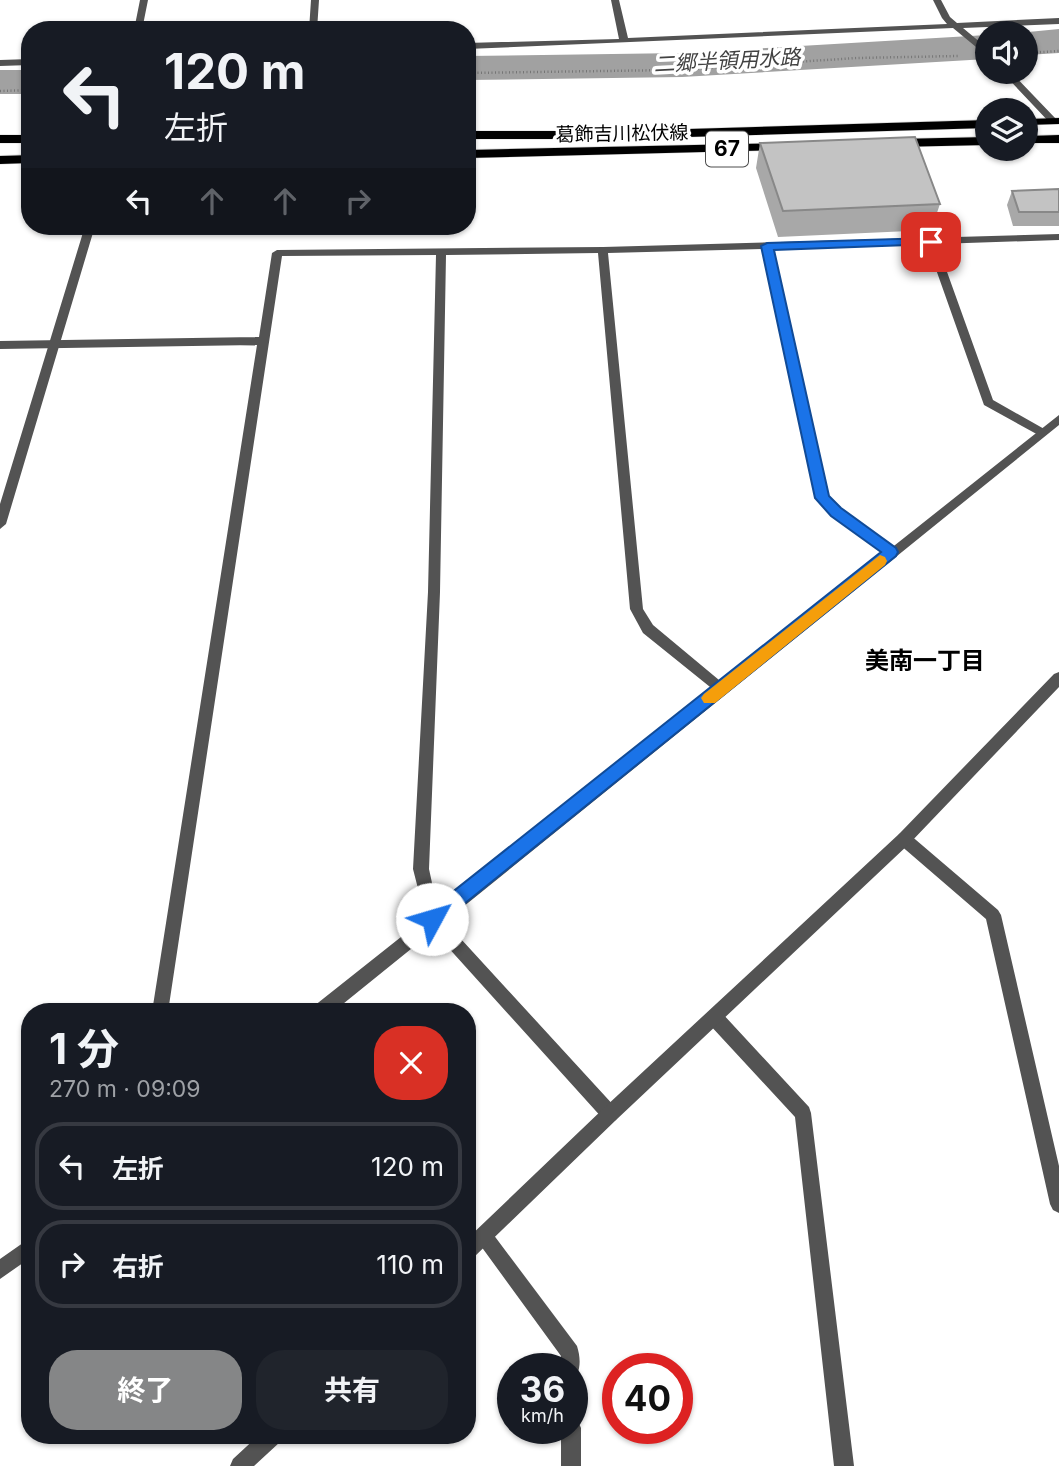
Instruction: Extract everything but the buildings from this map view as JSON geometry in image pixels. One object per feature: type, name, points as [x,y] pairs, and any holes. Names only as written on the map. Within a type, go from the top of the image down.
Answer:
[{"type":"main road","points":[[1038,122],[1056,121]]},
{"type":"main road","name":"葛飾吉川松伏線","points":[[476,135],[620,135],[975,124]]},
{"type":"main road","points":[[0,139],[21,139]]},
{"type":"main road","points":[[1038,139],[1059,139]]},
{"type":"main road","points":[[883,144],[975,141]]},
{"type":"main road","name":"葛飾吉川松伏線","points":[[476,154],[792,146]]},
{"type":"main road","points":[[0,160],[21,159]]},
{"type":"street","points":[[140,21],[144,0]]},
{"type":"street","points":[[314,21],[315,0]]},
{"type":"street","points":[[615,0],[624,41]]},
{"type":"street","points":[[937,0],[946,18],[975,43]]},
{"type":"street","points":[[476,46],[1059,21]]},
{"type":"street","points":[[0,64],[21,63]]},
{"type":"street","points":[[1018,84],[1056,121]]},
{"type":"street","points":[[0,523],[87,235]]},
{"type":"street","points":[[161,1003],[278,253],[603,250],[1059,237]]},
{"type":"street","points":[[931,242],[988,402],[1042,433]]},
{"type":"street","points":[[767,246],[822,498],[836,512],[891,552]]},
{"type":"street","points":[[603,250],[637,609],[648,629],[720,689]]},
{"type":"street","points":[[441,251],[434,592],[421,869],[432,919],[610,1114]]},
{"type":"street","points":[[0,345],[264,341]]},
{"type":"street","points":[[331,1003],[432,919],[1059,419]]},
{"type":"street","points":[[476,1244],[904,839],[1059,678]]},
{"type":"street","points":[[904,839],[993,915],[1059,1204]]},
{"type":"street","points":[[715,1018],[803,1112],[844,1466]]},
{"type":"street","points":[[484,1236],[570,1353]]},
{"type":"street","points":[[0,1270],[21,1254]]},
{"type":"street","points":[[240,1466],[263,1444]]},
{"type":"street","points":[[571,1444],[571,1466]]},
{"type":"path","points":[[1038,52],[1059,51]]},
{"type":"path","points":[[476,73],[671,70],[857,58],[960,56]]},
{"type":"path","points":[[0,91],[21,90]]},
{"type":"waterway","name":"二郷半領用水路","points":[[1038,42],[1059,41]]},
{"type":"waterway","name":"二郷半領用水路","points":[[476,68],[682,65],[975,48]]},
{"type":"waterway","name":"二郷半領用水路","points":[[0,82],[21,82]]},
{"type":"slow traffic","points":[[709,698],[880,561]]},
{"type":"district","name":"美南一丁目","points":[[925,661]]},
{"type":"route","points":[[432,919],[891,552],[836,512],[822,498],[767,246],[931,242]]}]
